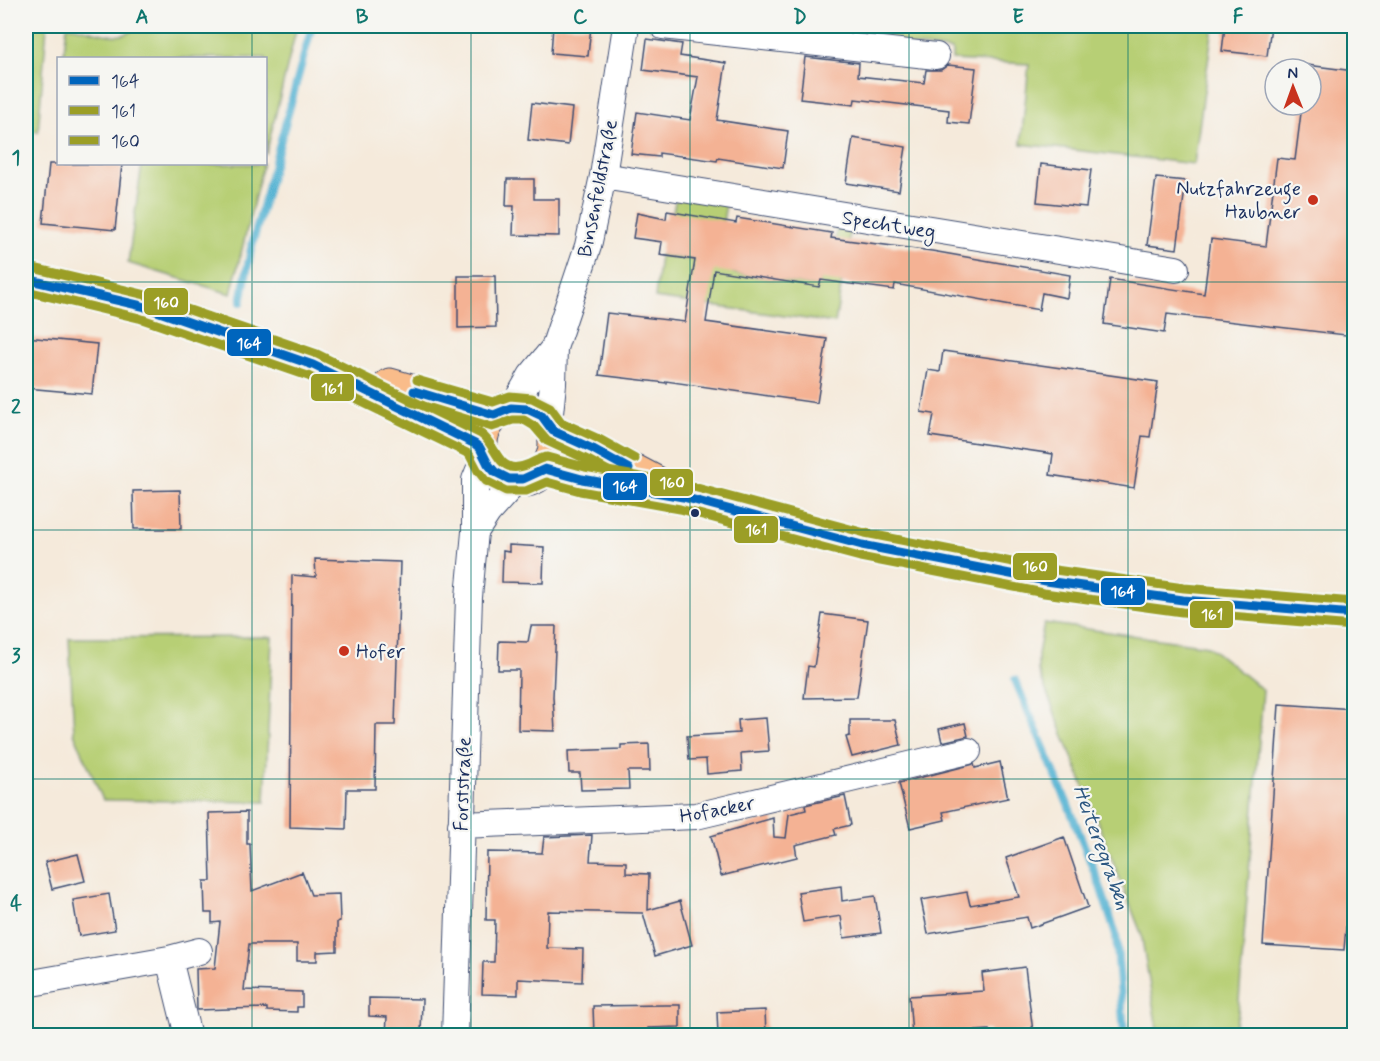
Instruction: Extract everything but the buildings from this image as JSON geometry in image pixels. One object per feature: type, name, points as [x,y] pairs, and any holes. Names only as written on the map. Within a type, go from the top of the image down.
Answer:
[{"type":"main road","points":[[26,279],[142,306],[313,365],[503,411],[526,408],[539,413],[551,427],[683,497]]},
{"type":"main road","points":[[313,365],[445,428],[482,454],[496,473],[505,479],[530,475],[582,479],[683,497],[862,544],[1046,581],[1183,600],[1354,614]]},
{"type":"main road","points":[[482,454],[482,436],[486,424],[503,411]]},
{"type":"main road","points":[[530,475],[552,458],[555,444],[551,427]]},
{"type":"street","name":"Binsenfeldstraße","points":[[551,427],[554,348],[588,246],[603,176],[626,26]]},
{"type":"street","points":[[663,26],[936,56]]},
{"type":"street","name":"Spechtweg","points":[[603,176],[1176,269]]},
{"type":"street","name":"Binsenfeldstraße","points":[[503,411],[554,348]]},
{"type":"street","name":"Forststraße","points":[[455,1035],[469,597],[475,532],[475,480],[482,454]]},
{"type":"street","name":"Forststraße","points":[[475,532],[488,512],[530,475]]},
{"type":"street","name":"Hofacker","points":[[461,825],[696,816],[968,751]]},
{"type":"street","points":[[26,984],[169,959],[199,951]]},
{"type":"street","points":[[169,959],[188,1035]]},
{"type":"green space","points":[[26,26],[47,26],[38,132],[26,129]]},
{"type":"green space","points":[[67,26],[104,34],[122,35],[137,26],[297,26],[267,150],[267,57],[63,57]]},
{"type":"green space","points":[[725,26],[1213,26],[1194,164],[1021,144],[1029,64],[952,60],[952,50]]},
{"type":"green space","points":[[142,165],[263,165],[231,294],[128,263]]},
{"type":"green space","points":[[676,197],[726,204],[722,228],[733,273],[819,287],[825,254],[833,256],[837,226],[851,226],[835,323],[655,298],[660,255],[705,262],[673,212]]},
{"type":"green space","points":[[1044,623],[1208,646],[1263,690],[1238,1014],[1235,1025],[1229,1033],[1158,1035],[1141,933],[1038,670],[1038,654]]},
{"type":"green space","points":[[272,637],[265,802],[103,800],[74,733],[69,638]]},
{"type":"waterway","points":[[241,302],[251,249],[312,26]]},
{"type":"waterway","name":"Heiteregraben","points":[[1015,680],[1069,807],[1100,886],[1116,935],[1124,1033]]},
{"type":"transit line","name":"160","points":[[29,267],[146,295],[317,354],[481,434],[501,461],[512,467],[523,466],[547,457],[585,467],[686,485],[865,533],[1048,569],[1184,588],[1354,602]]},
{"type":"transit line","name":"164","points":[[26,279],[142,306],[313,365],[475,444],[495,472],[509,479],[523,479],[545,469],[582,479],[683,497],[862,545],[1046,581],[1183,600],[1354,614]]},
{"type":"transit line","name":"161","points":[[26,291],[139,318],[308,376],[469,454],[486,481],[506,491],[526,491],[547,482],[580,491],[680,509],[860,557],[1044,593],[1182,612],[1353,626]]},
{"type":"transit line","name":"160","points":[[417,380],[493,402],[510,396],[532,398],[550,407],[561,422],[635,459]]},
{"type":"transit line","name":"164","points":[[414,391],[494,415],[511,408],[527,409],[542,416],[553,431],[629,469]]},
{"type":"transit line","name":"161","points":[[411,402],[492,427],[513,420],[524,420],[534,426],[547,441],[623,479]]},
{"type":"place","name":"Nutzfahrzeuge Haubner","points":[[1313,200]]},
{"type":"place","name":"Hofer","points":[[344,651]]}]
